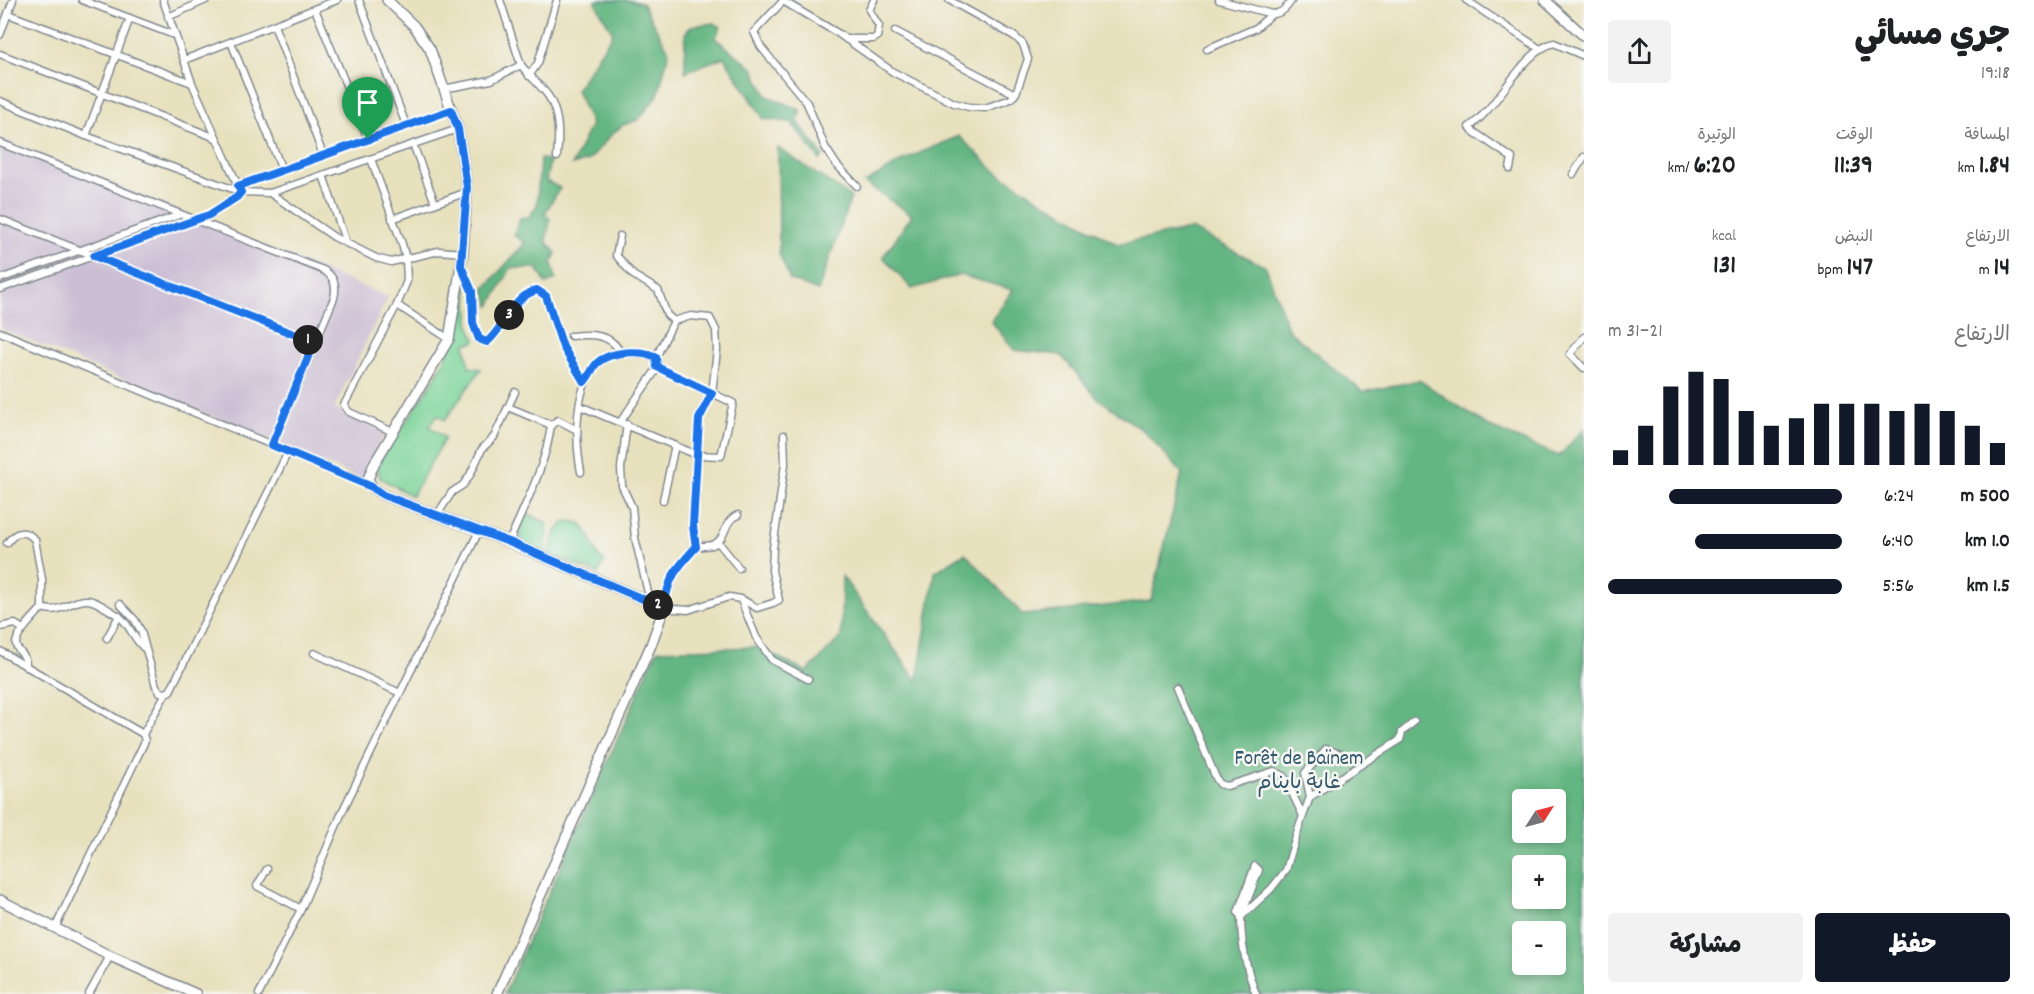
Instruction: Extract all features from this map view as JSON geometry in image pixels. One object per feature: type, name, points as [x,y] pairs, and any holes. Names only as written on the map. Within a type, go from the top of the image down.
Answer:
[{"type":"street","points":[[0,35],[14,0]]},
{"type":"street","points":[[84,0],[174,35]]},
{"type":"street","points":[[0,289],[192,219],[209,215],[237,197],[239,189],[192,83],[163,0]]},
{"type":"street","points":[[168,16],[206,0]]},
{"type":"street","points":[[184,60],[337,0]]},
{"type":"street","points":[[359,0],[406,125]]},
{"type":"street","points":[[372,487],[368,479],[374,464],[449,339],[463,253],[467,192],[458,129],[430,49],[414,26],[387,0]]},
{"type":"street","points":[[500,0],[521,65],[548,96],[554,109],[559,129],[557,157]]},
{"type":"street","points":[[529,76],[538,63],[557,0]]},
{"type":"street","points":[[846,39],[877,37],[879,26],[868,10],[874,0]]},
{"type":"street","points":[[857,186],[836,165],[825,147],[807,103],[761,47],[754,32],[784,1],[846,39],[893,72],[954,103],[985,108],[1011,99],[1029,59],[1023,44],[1014,36],[949,0]]},
{"type":"street","points":[[1219,0],[1272,14],[1278,14],[1293,0]]},
{"type":"street","points":[[1466,0],[1540,49]]},
{"type":"street","points":[[1545,0],[1584,36]]},
{"type":"street","points":[[315,9],[368,139]]},
{"type":"street","points":[[8,14],[192,83]]},
{"type":"street","points":[[1207,49],[1256,28],[1272,14]]},
{"type":"street","points":[[86,136],[130,18]]},
{"type":"street","points":[[274,25],[323,155]]},
{"type":"street","points":[[895,31],[1015,94]]},
{"type":"street","points":[[231,42],[282,170]]},
{"type":"street","points":[[1510,169],[1512,159],[1469,127],[1547,44],[1558,44],[1571,52],[1584,56]]},
{"type":"street","points":[[0,54],[216,138]]},
{"type":"street","points":[[443,89],[491,80],[521,65]]},
{"type":"street","points":[[0,101],[86,136],[239,189],[270,193],[458,129]]},
{"type":"street","points":[[239,189],[282,170],[451,110]]},
{"type":"street","points":[[0,143],[330,274],[335,287],[334,298],[272,445]]},
{"type":"street","points":[[413,144],[435,203]]},
{"type":"street","points":[[1573,174],[1584,157]]},
{"type":"street","points":[[371,159],[402,244],[406,259],[407,281],[397,305],[344,403],[349,412],[393,432]]},
{"type":"street","points":[[323,175],[346,243]]},
{"type":"street","points":[[392,219],[467,192]]},
{"type":"street","points":[[270,193],[334,237],[376,258],[391,262],[439,251],[463,253]]},
{"type":"street","points":[[0,279],[179,214]]},
{"type":"street","points":[[0,219],[314,342]]},
{"type":"street","points":[[620,236],[616,255],[633,275],[658,290],[667,315],[674,321]]},
{"type":"street","points":[[91,255],[94,245]]},
{"type":"street","points":[[34,277],[37,266]]},
{"type":"street","points":[[461,266],[472,291],[473,323],[479,339],[487,342],[495,335],[520,300],[528,292],[537,290],[546,296],[563,347],[584,382]]},
{"type":"street","points":[[397,305],[449,339]]},
{"type":"street","points":[[650,601],[635,538],[632,507],[622,486],[624,423],[657,367],[656,357],[674,321],[691,316],[710,318],[716,330],[717,350],[712,393],[699,419],[693,526],[696,547]]},
{"type":"street","points":[[0,332],[372,487],[383,495],[509,542],[664,608],[688,610],[729,597],[741,599],[757,608],[779,600],[772,571],[785,464],[784,435]]},
{"type":"street","points":[[571,336],[589,334],[606,338],[617,345],[620,352]]},
{"type":"street","points":[[1584,337],[1570,354],[1584,368]]},
{"type":"street","points":[[581,472],[576,450],[584,382],[603,358],[620,352],[656,357]]},
{"type":"street","points":[[580,406],[697,455],[721,456],[733,403],[657,367]]},
{"type":"street","points":[[437,515],[452,492],[463,485],[482,449],[494,437],[514,392]]},
{"type":"street","points":[[508,407],[551,424]]},
{"type":"street","points":[[551,424],[558,420],[577,430]]},
{"type":"street","points":[[509,542],[549,443],[551,424]]},
{"type":"street","points":[[663,500],[675,445]]},
{"type":"street","points":[[143,734],[166,693],[170,691],[288,452]]},
{"type":"street","points":[[497,994],[651,645],[664,608],[666,589],[673,574],[696,547],[714,545],[722,539],[729,521],[733,516],[738,515]]},
{"type":"street","points":[[259,994],[301,909],[343,810],[479,531]]},
{"type":"street","points":[[7,543],[12,537],[23,532],[30,535],[34,540],[42,579],[42,608],[23,629],[16,642],[16,646],[25,657],[26,666]]},
{"type":"street","points":[[718,542],[739,568]]},
{"type":"street","points":[[741,599],[756,637],[772,660],[808,679]]},
{"type":"street","points":[[42,608],[50,612],[60,610],[71,603],[91,600],[126,622],[139,644],[146,649]]},
{"type":"street","points":[[120,604],[135,620],[141,631],[156,686],[160,693],[166,693]]},
{"type":"street","points":[[107,638],[119,616]]},
{"type":"street","points":[[0,627],[15,624],[23,629]]},
{"type":"street","points":[[0,651],[143,734],[145,741],[55,928]]},
{"type":"street","points":[[314,653],[400,693]]},
{"type":"street","points":[[1178,687],[1216,778],[1221,784],[1227,786],[1274,771],[1284,776],[1303,816]]},
{"type":"street","points":[[1310,797],[1400,740],[1402,732],[1413,722]]},
{"type":"street","points":[[1241,917],[1271,889],[1286,870],[1310,797],[1305,773],[1326,749],[1350,757]]},
{"type":"street","points":[[1241,917],[1238,912],[1255,866],[1259,870],[1241,917],[1241,943],[1250,978],[1257,994]]},
{"type":"street","points":[[267,869],[258,885],[301,909]]},
{"type":"street","points":[[0,900],[110,956],[196,994]]},
{"type":"street","points":[[88,994],[110,956]]},
{"type":"shaded area","points":[[0,138],[388,297],[334,408],[385,432],[364,480],[0,328]]},
{"type":"green space","points":[[598,0],[627,0],[642,3],[669,51],[658,95],[638,120],[623,125],[589,160],[572,165],[591,124],[576,90],[613,33],[595,2]]},
{"type":"green space","points":[[714,23],[721,27],[715,38],[753,68],[767,96],[800,110],[798,122],[823,156],[820,160],[791,122],[764,119],[724,57],[685,72],[685,34],[691,26]]},
{"type":"green space","name":"Forêt de Baïnem غابة باينام","points":[[959,136],[995,171],[1117,244],[1191,229],[1266,267],[1289,331],[1363,392],[1419,380],[1490,427],[1559,456],[1584,429],[1584,994],[504,994],[657,650],[758,647],[807,672],[841,637],[842,576],[917,681],[935,572],[965,553],[1023,615],[1151,601],[1182,473],[1145,432],[1097,398],[1061,355],[1014,350],[991,321],[1013,290],[960,275],[912,289],[883,257],[912,215],[865,183],[904,160]]},
{"type":"green space","points":[[778,148],[851,197],[818,291],[790,280],[779,253]]},
{"type":"green space","points":[[540,159],[550,160],[546,181],[560,188],[545,213],[550,220],[546,241],[556,253],[552,263],[556,279],[546,284],[537,268],[511,268],[490,306],[484,289],[525,243],[514,235],[520,218],[529,217],[537,205]]},
{"type":"green space","points":[[465,282],[470,327],[476,339],[474,342],[465,344],[469,367],[481,369],[445,420],[437,415],[429,426],[445,438],[412,496],[380,478],[379,462],[446,358],[458,328]]},
{"type":"green space","points":[[526,513],[547,523],[544,553],[520,543],[522,537],[517,535]]},
{"type":"green space","points":[[568,521],[581,523],[599,558],[604,561],[598,574],[549,554],[557,531]]},
{"type":"route","points":[[451,110],[458,129],[467,187],[461,266],[472,291],[473,323],[479,339],[487,342],[495,335],[520,300],[528,292],[537,290],[546,296],[563,347],[584,382],[603,358],[620,352],[656,357],[657,367],[712,393],[699,419],[693,526],[696,547],[673,574],[666,589],[664,608],[509,542],[383,495],[372,487],[272,445],[314,342],[94,256],[192,219],[209,215],[237,197],[241,192],[238,186],[368,139],[451,110]]}]
